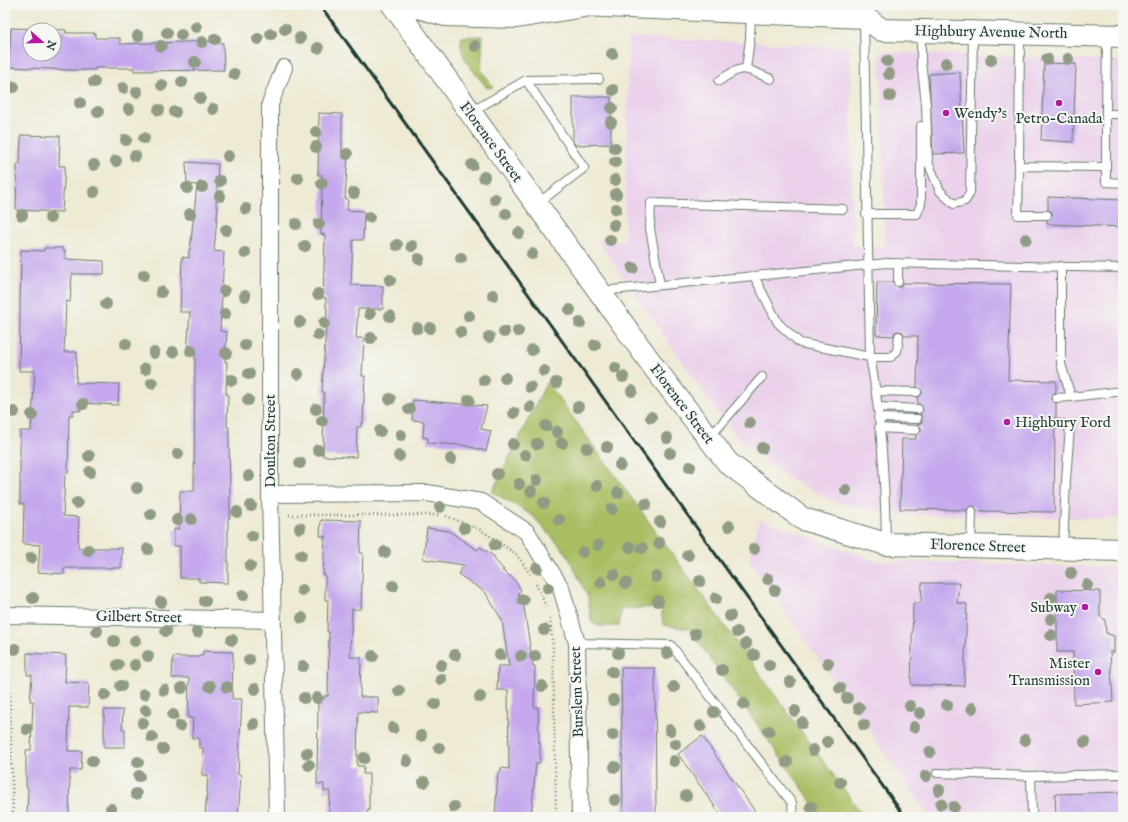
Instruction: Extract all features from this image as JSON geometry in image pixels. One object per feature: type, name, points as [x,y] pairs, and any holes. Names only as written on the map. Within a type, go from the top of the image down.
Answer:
[{"type":"main road","name":"Florence Street","points":[[393,5],[656,370],[708,439],[728,463],[803,519],[886,544],[1123,550]]},
{"type":"main road","points":[[411,5],[445,15],[517,17],[583,5],[751,13],[829,10],[871,11]]},
{"type":"main road","name":"Highbury Avenue North","points":[[871,11],[882,30],[1115,35]]},
{"type":"street","name":"Doulton Street","points":[[277,817],[270,494],[270,104],[284,68]]},
{"type":"street","name":"Burslem Street","points":[[270,494],[427,494],[481,502],[527,532],[561,588],[577,643],[580,817]]},
{"type":"street","name":"Gilbert Street","points":[[7,621],[273,620]]},
{"type":"lane","points":[[871,11],[866,214],[870,357],[878,407],[885,493],[886,544]]},
{"type":"lane","points":[[746,69],[750,39],[751,13]]},
{"type":"lane","points":[[866,214],[917,214],[921,204],[921,31]]},
{"type":"lane","points":[[921,60],[926,104],[928,162],[940,191],[954,204],[965,201],[970,193],[973,32]]},
{"type":"lane","points":[[1020,33],[1018,215],[1047,215]]},
{"type":"lane","points":[[1115,35],[1106,114],[1105,167],[1106,182],[1123,183]]},
{"type":"lane","points":[[719,81],[735,70],[746,69],[771,79]]},
{"type":"lane","points":[[470,112],[526,80],[599,79]]},
{"type":"lane","points":[[526,80],[584,168],[536,204]]},
{"type":"lane","points":[[1106,114],[1123,114]]},
{"type":"lane","points":[[1019,166],[1105,167]]},
{"type":"lane","points":[[660,285],[650,228],[651,204],[843,209]]},
{"type":"lane","points":[[599,291],[898,263],[1123,268]]},
{"type":"lane","points":[[898,263],[898,282]]},
{"type":"lane","points":[[1061,266],[1061,364],[1071,397]]},
{"type":"lane","points":[[754,276],[778,323],[800,343],[870,357],[891,357],[898,351],[899,336]]},
{"type":"lane","points":[[708,439],[762,377]]},
{"type":"lane","points":[[876,391],[917,392]]},
{"type":"lane","points":[[1056,398],[1123,391]]},
{"type":"lane","points":[[878,407],[918,409]]},
{"type":"lane","points":[[878,418],[917,420]]},
{"type":"lane","points":[[1055,424],[1070,426],[1063,549]]},
{"type":"lane","points":[[879,428],[916,430]]},
{"type":"lane","points":[[971,546],[972,511]]},
{"type":"lane","points":[[577,643],[671,645],[792,803],[794,817]]},
{"type":"lane","points":[[937,773],[1031,776],[1123,774]]},
{"type":"lane","points":[[1031,776],[1032,817]]},
{"type":"path","points":[[289,522],[289,514],[444,515],[481,530],[516,554],[531,576]]},
{"type":"path","points":[[535,582],[546,607]]},
{"type":"path","points":[[549,613],[553,648],[556,817]]},
{"type":"path","points":[[7,621],[13,817]]},
{"type":"shaded area","points":[[629,37],[850,47],[853,246],[885,246],[880,52],[1123,61],[1123,519],[898,514],[838,503],[786,477],[758,455],[728,427],[597,240],[624,242]]},
{"type":"shaded area","points":[[760,519],[875,561],[1123,567],[1123,817],[930,817],[749,560]]},
{"type":"green space","points":[[483,36],[481,69],[493,87],[487,88],[468,64],[462,51],[461,44],[462,37]]},
{"type":"green space","points":[[547,382],[864,817],[818,817],[815,806],[689,629],[663,625],[661,607],[621,609],[619,626],[597,626],[591,620],[588,597],[567,554],[532,515],[492,492]]},
{"type":"building","points":[[11,28],[22,28],[22,62],[62,62],[62,30],[66,30],[66,33],[95,33],[95,38],[120,38],[120,44],[218,41],[218,43],[223,43],[224,70],[134,71],[134,68],[95,68],[95,70],[9,67]]},
{"type":"building","points":[[1044,63],[1076,64],[1073,142],[1041,140]]},
{"type":"building","name":"Wendy's","points":[[960,72],[964,153],[933,154],[929,74]]},
{"type":"building","points":[[573,97],[611,97],[611,144],[575,145],[573,141]]},
{"type":"building","points":[[319,113],[342,114],[342,155],[348,155],[345,199],[348,199],[347,210],[364,211],[363,240],[353,240],[351,285],[383,286],[383,309],[358,309],[356,338],[364,338],[362,376],[365,376],[363,423],[361,423],[361,427],[357,427],[356,457],[323,456],[324,392],[322,392],[327,308],[326,298],[323,298],[325,235],[321,234],[322,175],[318,175]]},
{"type":"building","points":[[21,135],[60,136],[59,166],[65,166],[62,212],[16,210],[17,164],[20,164]]},
{"type":"building","points":[[186,162],[218,164],[216,207],[218,207],[214,251],[224,252],[220,331],[227,332],[225,362],[227,362],[226,394],[228,394],[227,427],[229,427],[230,492],[230,518],[228,518],[228,583],[199,582],[199,578],[180,578],[180,546],[174,546],[174,529],[179,529],[180,491],[194,491],[195,353],[187,352],[190,312],[180,312],[182,257],[189,258],[197,185],[187,184]]},
{"type":"building","points":[[1048,197],[1123,200],[1123,227],[1047,224],[1047,220],[1052,215],[1052,212],[1048,210]]},
{"type":"building","points":[[44,248],[63,248],[63,251],[65,251],[65,259],[104,261],[104,274],[72,274],[70,302],[66,301],[64,352],[77,352],[76,383],[119,384],[118,405],[80,403],[80,411],[73,410],[73,415],[69,415],[68,473],[65,473],[63,516],[79,517],[78,548],[122,548],[121,568],[64,568],[64,574],[38,572],[40,545],[23,544],[24,504],[20,504],[20,431],[31,431],[35,371],[19,371],[21,250],[44,251]]},
{"type":"building","points":[[877,282],[893,282],[898,287],[901,287],[903,283],[1011,284],[1008,380],[1056,381],[1056,392],[1051,398],[1052,401],[1056,403],[1056,418],[1051,419],[1050,422],[1051,427],[1055,429],[1054,512],[977,511],[975,507],[972,506],[967,510],[900,509],[902,439],[916,439],[916,435],[921,431],[921,427],[917,425],[922,422],[922,417],[920,414],[923,409],[918,403],[917,397],[921,395],[922,392],[917,387],[918,336],[904,336],[903,332],[899,331],[895,332],[893,336],[876,335]]},
{"type":"building","points":[[413,400],[487,406],[481,429],[491,431],[486,451],[462,445],[428,443],[428,438],[423,437],[424,421],[412,420]]},
{"type":"building","points":[[321,520],[361,521],[360,553],[363,553],[361,609],[352,609],[350,657],[361,657],[360,697],[378,697],[378,713],[358,712],[357,766],[364,766],[363,774],[369,774],[369,811],[367,811],[366,817],[329,817],[330,791],[324,791],[324,784],[317,784],[318,699],[324,699],[324,696],[328,696],[329,632],[327,632],[328,600],[325,600],[325,575],[323,575],[325,536],[320,536]]},
{"type":"building","points":[[427,528],[449,531],[477,550],[480,547],[495,557],[494,559],[504,570],[502,570],[514,579],[521,590],[518,593],[523,601],[533,666],[535,666],[534,707],[538,707],[540,743],[540,763],[536,763],[531,817],[495,817],[498,772],[501,772],[501,768],[509,769],[508,690],[497,690],[498,666],[509,666],[502,620],[485,592],[458,574],[464,565],[423,559]]},
{"type":"building","points":[[922,583],[959,583],[957,603],[967,604],[964,686],[911,685],[913,603],[921,603]]},
{"type":"building","points":[[1057,590],[1100,591],[1100,616],[1105,620],[1106,633],[1114,636],[1114,653],[1110,651],[1113,702],[1074,704],[1073,652],[1057,652]]},
{"type":"building","points":[[203,651],[233,652],[232,699],[242,699],[238,774],[241,775],[238,817],[205,817],[208,775],[202,775],[203,748],[199,748],[199,738],[192,738],[193,718],[188,718],[189,678],[172,678],[173,657],[199,657],[199,655],[203,655]]},
{"type":"building","points":[[27,653],[66,655],[65,682],[89,683],[88,707],[69,707],[68,751],[82,751],[81,770],[70,770],[69,817],[27,817],[28,787],[26,787],[26,750],[31,750],[33,701],[30,701],[32,675],[27,675]]},
{"type":"building","points":[[621,668],[655,668],[656,817],[623,817]]},
{"type":"building","points":[[104,710],[123,710],[122,729],[125,729],[125,747],[104,747]]},
{"type":"building","points":[[702,736],[759,817],[722,817],[678,754]]},
{"type":"building","points":[[1123,792],[1123,817],[1056,817],[1055,794]]},
{"type":"railway","points":[[320,5],[905,817]]},
{"type":"place","name":"Petro-Canada","points":[[1059,103]]},
{"type":"place","name":"Wendy's","points":[[946,113]]},
{"type":"place","name":"Highbury Ford","points":[[1007,422]]},
{"type":"place","name":"Subway","points":[[1085,607]]},
{"type":"place","name":"Mister Transmission","points":[[1098,672]]}]
